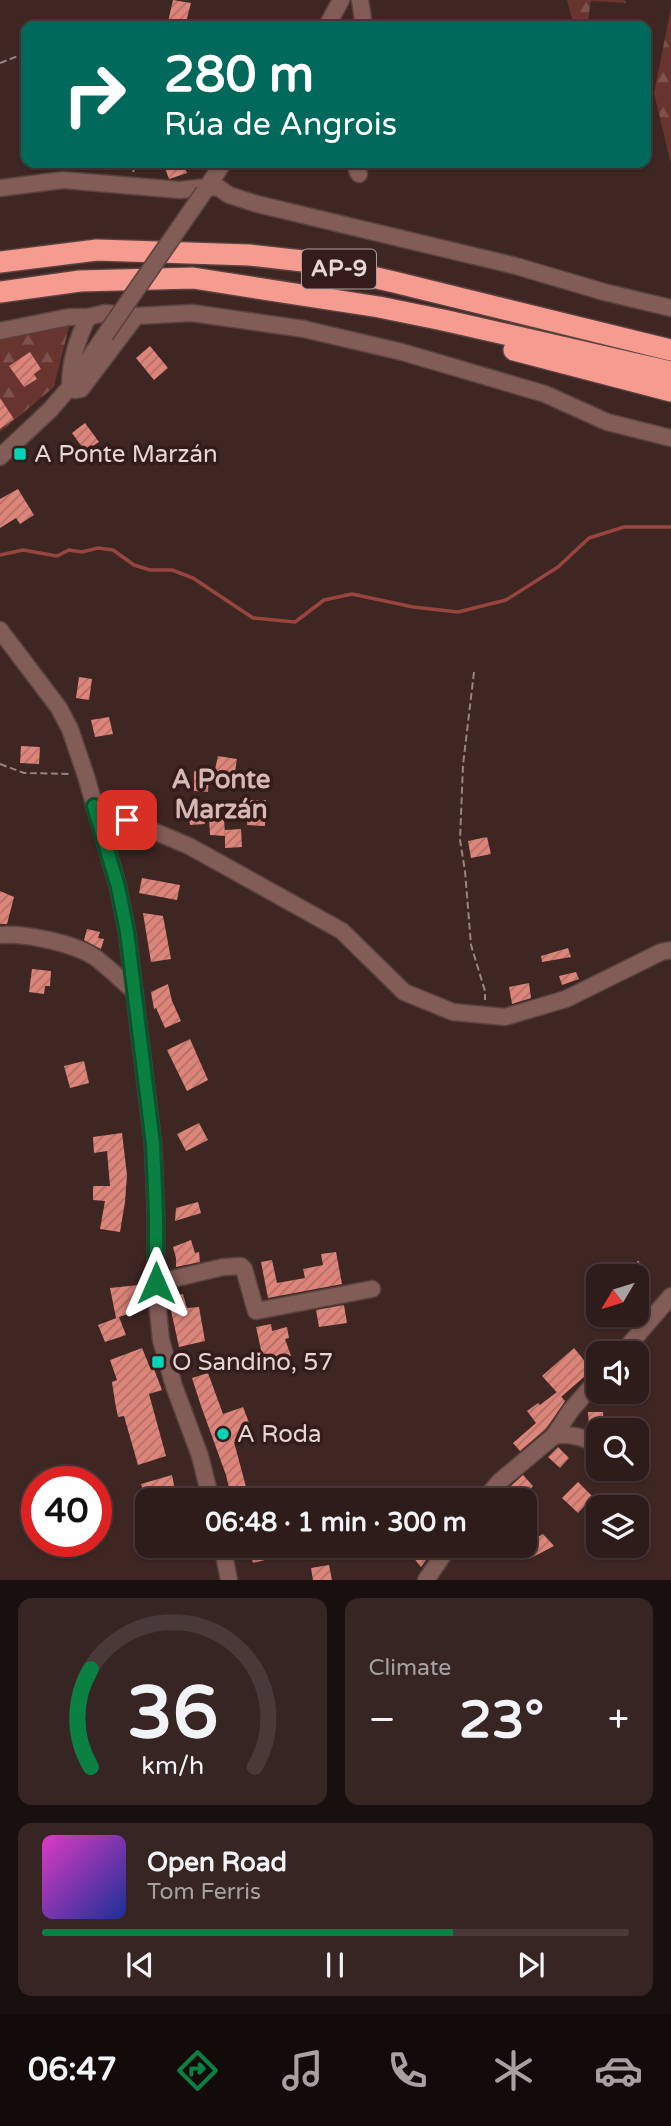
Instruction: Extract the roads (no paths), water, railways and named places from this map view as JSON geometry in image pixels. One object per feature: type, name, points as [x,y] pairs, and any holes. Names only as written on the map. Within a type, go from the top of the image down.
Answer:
[{"type":"highway","name":"AP-9","points":[[0,262],[97,250],[249,255],[303,261],[671,350]]},
{"type":"highway","name":"AP-9","points":[[0,292],[80,281],[193,278],[379,307],[443,320],[668,381]]},
{"type":"street","points":[[330,21],[341,0]]},
{"type":"street","points":[[360,0],[362,21]]},
{"type":"street","points":[[0,457],[50,410],[70,387],[220,168]]},
{"type":"street","points":[[0,188],[63,180],[180,191],[219,188],[229,195],[257,204],[516,266],[604,292],[671,307]]},
{"type":"street","points":[[0,331],[69,317],[105,313],[136,316],[192,313],[266,323],[356,340],[402,352],[545,394],[607,422],[671,438]]},
{"type":"street","points":[[70,387],[81,389],[136,316]]},
{"type":"street","points":[[70,387],[70,371],[76,342],[88,317]]},
{"type":"street","points":[[0,630],[64,717],[86,776],[118,887],[127,932],[153,1144],[156,1283],[161,1340],[208,1488]]},
{"type":"street","points":[[94,806],[189,846],[342,931],[404,992],[453,1012],[505,1017],[566,999],[661,951],[671,950]]},
{"type":"street","points":[[3,933],[55,941],[95,957],[134,990]]},
{"type":"street","points":[[156,1283],[223,1267],[241,1266],[256,1311],[372,1289]]},
{"type":"street","points":[[632,1341],[671,1296]]},
{"type":"street","points":[[494,1488],[554,1436],[586,1393]]},
{"type":"street","points":[[554,1436],[562,1434],[586,1438]]},
{"type":"street","points":[[225,1558],[229,1580]]},
{"type":"street","points":[[426,1580],[441,1558]]},
{"type":"waterway","points":[[0,555],[23,550],[57,556],[69,550],[113,550],[134,565],[150,570],[172,570],[193,578],[253,618],[295,622],[324,600],[352,594],[413,607],[458,612],[506,600],[558,567],[589,538],[624,527],[671,527]]},
{"type":"place","name":"A Ponte Marzán","points":[[20,454]]},
{"type":"place","name":"O Sandino, 57","points":[[158,1362]]},
{"type":"place","name":"A Roda","points":[[223,1434]]},
{"type":"district","name":"A Ponte Marzán","points":[[221,794]]}]
